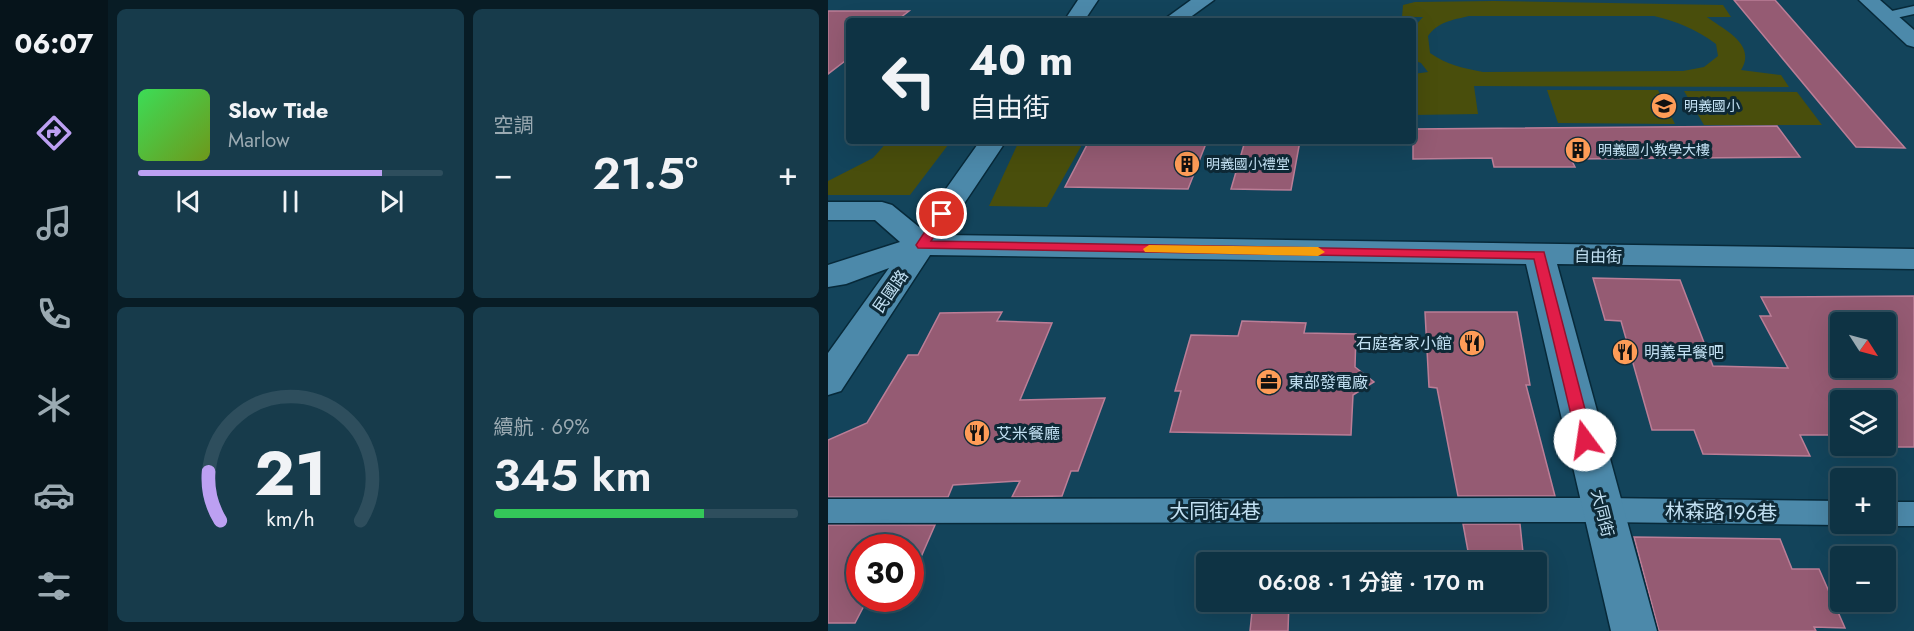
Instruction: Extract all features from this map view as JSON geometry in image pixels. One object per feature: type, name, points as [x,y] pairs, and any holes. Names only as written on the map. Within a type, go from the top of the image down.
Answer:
[{"type":"street","points":[[1076,18],[1088,0]]},
{"type":"street","points":[[1177,18],[1204,0]]},
{"type":"street","points":[[1869,0],[1914,41]]},
{"type":"street","name":"民國路","points":[[828,381],[991,144]]},
{"type":"street","points":[[828,211],[882,211],[922,245]]},
{"type":"street","name":"自由街","points":[[828,276],[835,276],[922,245],[1914,259]]},
{"type":"street","name":"大同街","points":[[1539,255],[1634,631]]},
{"type":"lane","points":[[1887,16],[1914,10]]},
{"type":"lane","name":"大同街4巷","points":[[828,511],[1602,510]]},
{"type":"lane","name":"林森路196巷","points":[[1602,510],[1830,513]]},
{"type":"lane","points":[[1896,514],[1914,514]]},
{"type":"green space","points":[[1494,1],[1723,5],[1731,17],[1707,17],[1742,45],[1745,61],[1741,70],[1781,75],[1789,87],[1474,86],[1478,114],[1416,115],[1416,74],[1428,72],[1421,63],[1416,61],[1416,25],[1423,17],[1402,17],[1403,5],[1415,2]],"holes":[[[1469,16],[1654,16],[1694,30],[1716,44],[1718,56],[1704,67],[1683,71],[1483,72],[1436,57],[1430,53],[1428,36],[1446,22]]]},
{"type":"green space","points":[[1547,90],[1658,90],[1675,124],[1558,123]]},
{"type":"green space","points":[[1684,91],[1797,92],[1822,125],[1704,125]]},
{"type":"green space","points":[[885,144],[949,144],[910,195],[828,195],[828,181],[873,158]]},
{"type":"green space","points":[[1018,144],[1082,144],[1047,207],[989,206]]},
{"type":"building","points":[[1734,0],[1775,0],[1905,148],[1856,147]]},
{"type":"building","points":[[828,11],[909,11],[900,18],[846,18],[846,60],[828,74]]},
{"type":"building","name":"明義國小教學大樓","points":[[1777,126],[1800,157],[1571,159],[1575,167],[1494,167],[1492,158],[1413,159],[1416,129]]},
{"type":"building","points":[[1087,144],[1206,144],[1188,189],[1065,187]]},
{"type":"building","points":[[1244,144],[1299,144],[1291,190],[1231,189]]},
{"type":"building","points":[[1593,278],[1680,280],[1713,366],[1788,368],[1760,316],[1771,316],[1761,297],[1914,296],[1914,447],[1896,447],[1896,390],[1830,390],[1830,435],[1800,435],[1810,456],[1703,454],[1694,430],[1652,430],[1621,321],[1605,320]]},
{"type":"building","points":[[1002,312],[997,321],[1052,323],[1020,400],[1105,398],[1078,471],[1071,471],[1062,496],[1012,497],[1020,481],[953,485],[948,497],[828,497],[828,440],[867,423],[908,355],[918,355],[940,313]]},
{"type":"building","points":[[1425,312],[1517,312],[1530,385],[1526,385],[1555,496],[1458,496],[1437,388],[1429,387]]},
{"type":"building","name":"東部發電廠","points":[[1242,321],[1306,323],[1304,333],[1356,334],[1355,367],[1374,382],[1353,395],[1351,435],[1170,432],[1181,391],[1175,391],[1191,335],[1238,336]]},
{"type":"building","points":[[1463,524],[1520,524],[1523,552],[1468,552]]},
{"type":"building","points":[[828,525],[935,525],[924,550],[924,534],[846,534],[846,612],[861,612],[855,623],[828,623]]},
{"type":"building","points":[[1634,537],[1780,539],[1792,569],[1819,569],[1830,594],[1830,612],[1838,612],[1845,628],[1814,627],[1816,631],[1659,631]]},
{"type":"building","points":[[1252,612],[1289,612],[1288,631],[1250,631]]},
{"type":"slow traffic","points":[[1149,249],[1318,252]]},
{"type":"place","name":"明義國小","points":[[1664,106]]},
{"type":"place","name":"明義國小教學大樓","points":[[1578,150]]},
{"type":"place","name":"明義國小禮堂","points":[[1187,164]]},
{"type":"place","name":"石庭客家小館","points":[[1472,343]]},
{"type":"place","name":"明義早餐吧","points":[[1625,352]]},
{"type":"place","name":"東部發電廠","points":[[1269,382]]},
{"type":"place","name":"艾米餐廳","points":[[977,433]]},
{"type":"route","points":[[942,214],[922,245],[1539,255],[1585,440]]}]
